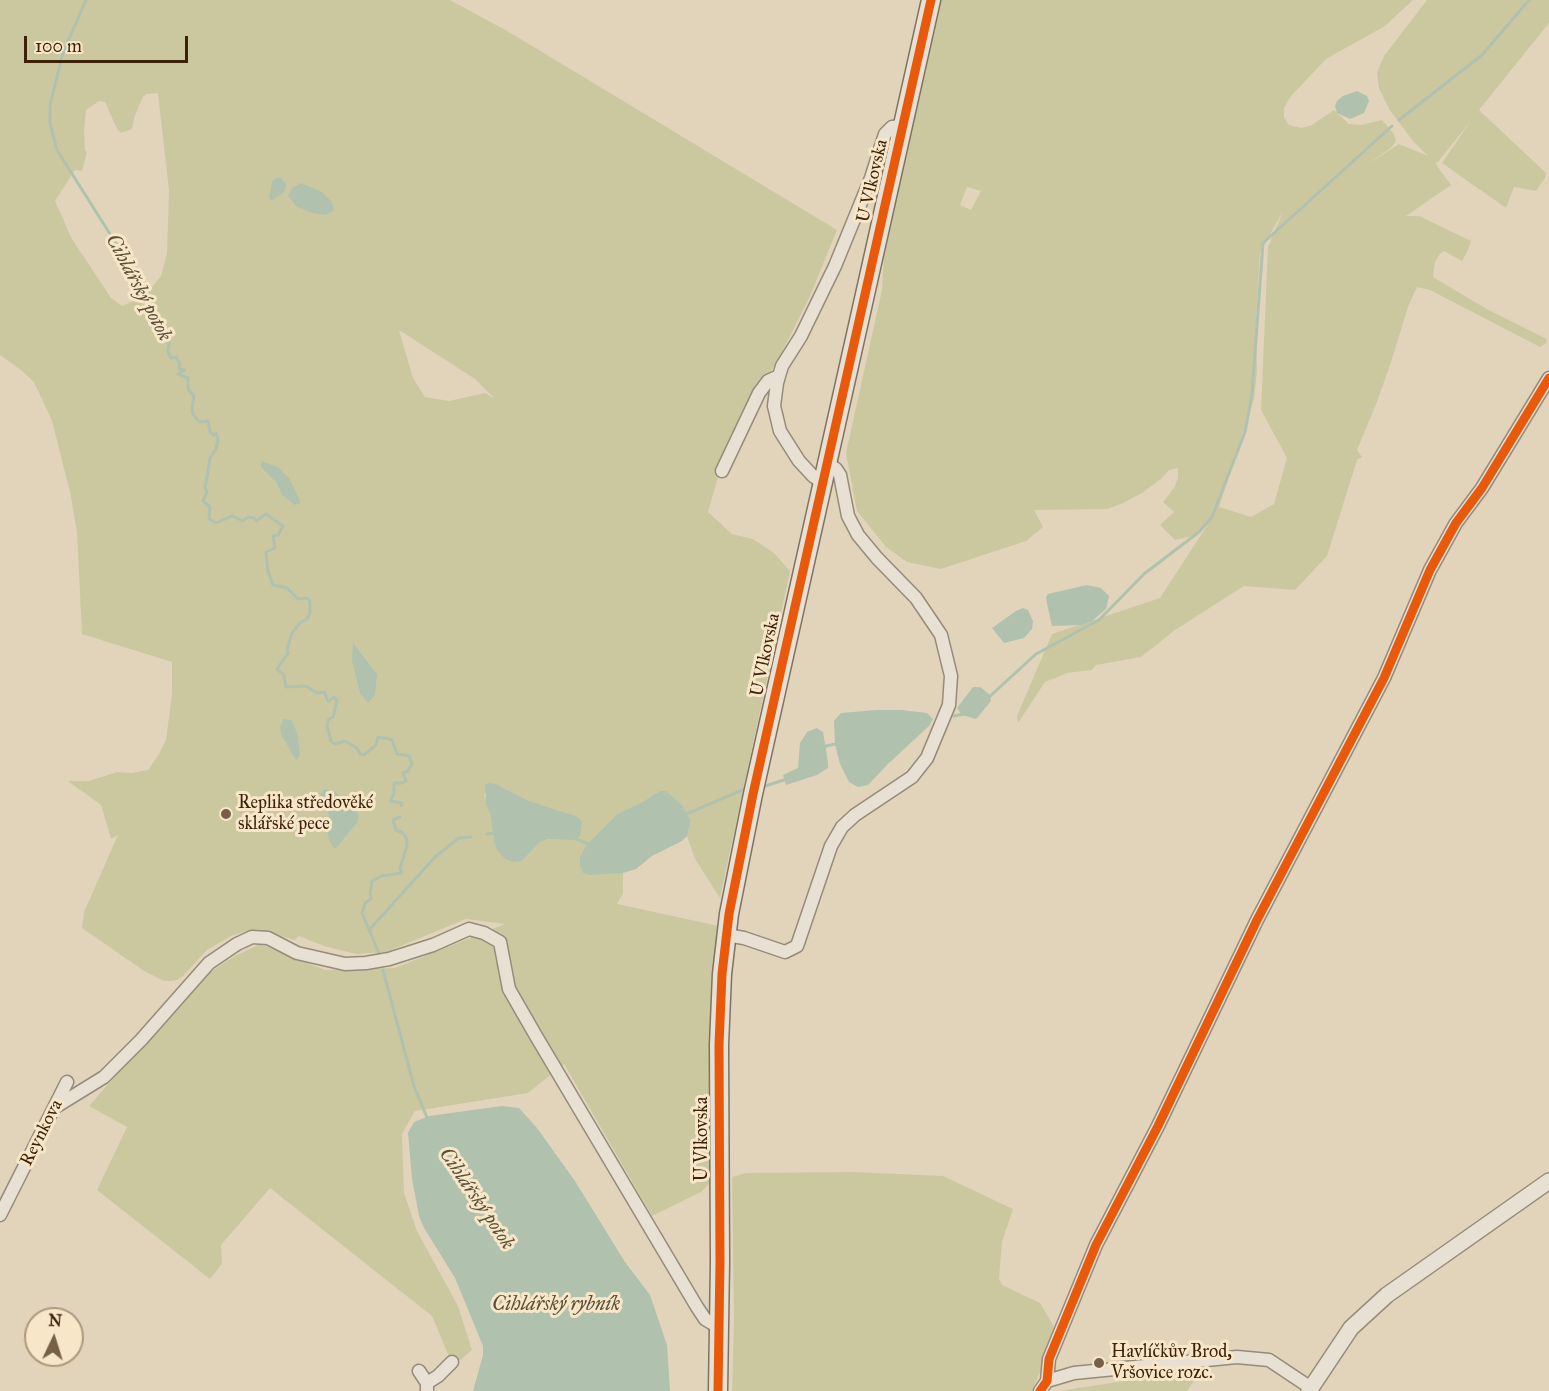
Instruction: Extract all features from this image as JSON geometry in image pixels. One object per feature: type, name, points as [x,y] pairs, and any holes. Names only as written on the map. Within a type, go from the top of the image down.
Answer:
[{"type":"main road","name":"U Vlkovska","points":[[718,1391],[720,1328],[719,1045],[726,935],[732,895],[931,0]]},
{"type":"street","points":[[822,482],[799,461],[780,431],[774,406],[779,376],[782,366],[801,336],[835,266],[871,178],[885,134],[892,127],[902,126]]},
{"type":"street","points":[[722,471],[759,393],[768,381],[779,376]]},
{"type":"street","points":[[1040,1391],[1047,1381],[1049,1359],[1096,1245],[1158,1126],[1257,920],[1384,678],[1430,570],[1456,523],[1482,488],[1549,378]]},
{"type":"street","points":[[726,935],[744,938],[785,952],[797,946],[831,846],[842,827],[855,815],[912,777],[927,758],[949,705],[951,676],[942,635],[916,598],[858,536],[848,516],[840,475],[827,463]]},
{"type":"street","points":[[57,1106],[104,1077],[141,1040],[210,963],[237,944],[252,937],[268,938],[297,953],[345,964],[388,959],[434,945],[469,929],[484,933],[500,942],[509,989],[697,1307],[705,1319],[720,1328]]},
{"type":"street","name":"Reynkova","points":[[0,1215],[68,1082]]},
{"type":"street","points":[[1047,1381],[1074,1372],[1237,1357],[1269,1360],[1310,1389],[1351,1328],[1387,1295],[1549,1181]]},
{"type":"street","points":[[419,1371],[427,1387],[452,1362]]},
{"type":"shaded area","points":[[0,0],[450,0],[509,32],[837,230],[810,296],[776,364],[756,390],[724,456],[708,512],[732,534],[753,539],[774,553],[790,571],[720,898],[695,859],[687,836],[691,821],[683,806],[660,791],[617,814],[587,844],[608,873],[623,873],[623,894],[617,904],[719,926],[709,1055],[712,1181],[701,1192],[652,1216],[564,1064],[528,1093],[415,1111],[402,1134],[404,1193],[417,1231],[458,1306],[472,1350],[453,1366],[432,1316],[270,1188],[221,1245],[222,1264],[210,1279],[97,1190],[127,1127],[89,1106],[201,978],[235,956],[260,944],[325,970],[395,968],[505,924],[466,919],[386,952],[356,954],[324,946],[299,936],[295,940],[260,930],[251,930],[231,936],[207,950],[183,976],[171,981],[164,981],[144,971],[82,928],[84,912],[118,835],[111,839],[101,805],[68,781],[89,781],[117,772],[131,773],[148,770],[166,740],[172,694],[172,662],[82,634],[77,532],[70,492],[52,421],[34,382],[0,355]],"holes":[[[158,93],[169,191],[167,253],[161,276],[145,296],[122,306],[111,298],[72,239],[55,201],[75,170],[82,171],[87,152],[84,131],[86,110],[99,101],[105,102],[121,133],[132,129],[135,115],[146,94]],[[399,330],[475,379],[494,398],[485,393],[449,401],[425,397],[413,378]],[[290,479],[300,503],[282,495],[276,482]],[[354,643],[377,674],[360,693]],[[496,784],[529,801],[575,839],[548,839],[539,843],[522,861],[494,841],[484,794]],[[326,805],[357,823],[327,830],[329,818]]]},
{"type":"shaded area","points":[[940,0],[1413,0],[1385,26],[1326,59],[1291,96],[1284,108],[1284,117],[1289,125],[1302,128],[1312,125],[1334,110],[1349,124],[1361,125],[1382,120],[1394,134],[1396,141],[1391,148],[1366,165],[1399,144],[1428,156],[1413,141],[1389,109],[1379,88],[1377,73],[1384,56],[1427,0],[1549,0],[1549,23],[1479,110],[1546,173],[1545,178],[1536,191],[1514,187],[1506,208],[1442,163],[1470,122],[1436,162],[1451,185],[1406,216],[1419,216],[1471,241],[1462,261],[1444,251],[1440,254],[1435,262],[1433,277],[1485,308],[1547,339],[1546,343],[1540,347],[1430,290],[1417,287],[1408,307],[1377,402],[1357,450],[1362,457],[1357,460],[1327,556],[1295,590],[1244,586],[1175,630],[1141,657],[1096,665],[1092,670],[1067,673],[1045,682],[1018,723],[1017,716],[1052,634],[1160,598],[1210,521],[1193,536],[1175,540],[1160,525],[1174,512],[1163,502],[1174,488],[1178,478],[1178,468],[1169,470],[1142,493],[1107,509],[1034,510],[1043,527],[1026,541],[941,569],[907,562],[886,547],[857,511],[846,453],[882,290],[884,257]],"holes":[[[967,187],[981,191],[971,210],[960,205]],[[1283,211],[1268,247],[1261,410],[1287,458],[1274,504],[1251,517],[1219,507],[1254,399],[1257,372],[1256,321],[1260,253]]]},
{"type":"shaded area","points":[[853,1172],[943,1176],[1013,1209],[1002,1242],[999,1279],[1002,1285],[1040,1303],[1057,1332],[1032,1391],[732,1391],[734,1315],[732,1177],[746,1173]]},
{"type":"shaded area","points":[[1202,1369],[1187,1391],[1059,1391]]},
{"type":"water","points":[[1357,91],[1367,96],[1369,101],[1364,113],[1350,119],[1337,113],[1335,106],[1337,101]]},
{"type":"water","points":[[281,178],[286,184],[285,191],[272,201],[269,197],[272,181]]},
{"type":"water","points":[[301,183],[322,192],[332,202],[334,210],[326,215],[297,207],[288,196],[292,188]]},
{"type":"water","points":[[261,461],[278,467],[290,479],[301,503],[295,505],[282,495],[276,482],[261,467]]},
{"type":"water","points":[[1087,585],[1101,588],[1109,596],[1106,609],[1092,621],[1082,625],[1052,626],[1046,597],[1048,594]]},
{"type":"water","points":[[1023,608],[1028,610],[1033,621],[1032,629],[1024,638],[1004,643],[992,628]]},
{"type":"water","points":[[353,642],[377,674],[375,695],[368,703],[360,693],[352,661]]},
{"type":"water","points":[[973,687],[980,687],[989,694],[991,701],[976,719],[962,715],[957,708]]},
{"type":"water","points":[[876,710],[927,713],[933,719],[929,726],[868,785],[858,787],[849,782],[840,764],[835,744],[834,721],[841,713]]},
{"type":"water","points":[[283,719],[292,720],[298,736],[300,756],[296,760],[282,736],[280,728]]},
{"type":"water","points":[[817,728],[823,732],[828,768],[817,775],[786,785],[783,775],[798,768],[800,743],[807,732]]},
{"type":"water","points":[[496,784],[529,801],[578,817],[582,822],[580,836],[575,840],[548,839],[539,843],[522,861],[512,862],[504,858],[497,850],[494,841],[486,804],[485,785]]},
{"type":"water","points":[[324,789],[336,792],[359,815],[357,823],[335,849],[329,841],[327,830],[329,818],[326,805],[319,798]]},
{"type":"water","points":[[660,791],[666,791],[683,806],[691,821],[687,836],[682,841],[652,856],[636,869],[623,873],[590,875],[583,873],[580,857],[587,844],[617,814]]},
{"type":"water","name":"Cihlářský rybník","points":[[502,1106],[519,1108],[537,1128],[575,1181],[625,1262],[650,1295],[667,1345],[670,1391],[473,1391],[483,1355],[483,1346],[455,1278],[419,1216],[412,1179],[408,1133],[414,1122],[429,1116]]},
{"type":"waterway","name":"Cihlářský potok","points":[[86,0],[63,53],[50,105],[50,123],[57,150],[122,253],[169,343],[168,352],[171,358],[176,357],[180,364],[179,369],[185,370],[178,374],[188,378],[188,389],[194,396],[192,411],[194,416],[200,422],[208,421],[210,432],[214,435],[216,433],[218,440],[216,449],[210,458],[205,488],[207,492],[203,501],[210,507],[209,519],[216,523],[232,516],[243,521],[248,517],[256,521],[266,514],[283,526],[278,535],[273,536],[275,548],[266,552],[268,571],[273,585],[287,588],[298,599],[307,598],[310,601],[310,613],[292,633],[288,653],[277,669],[284,675],[286,687],[306,686],[317,693],[325,692],[328,701],[334,697],[337,700],[333,717],[328,720],[327,726],[331,741],[335,744],[345,741],[364,755],[376,745],[378,737],[392,740],[397,754],[409,756],[412,764],[408,771],[403,773],[406,781],[394,783],[394,794],[390,801],[402,803],[401,806]]},
{"type":"waterway","points":[[1399,120],[1482,55],[1529,0]]},
{"type":"waterway","points":[[988,698],[1036,654],[1099,620],[1144,574],[1199,532],[1212,517],[1245,432],[1252,394],[1263,243],[1392,126]]},
{"type":"waterway","points":[[954,716],[964,714]]},
{"type":"waterway","points":[[824,749],[826,746],[836,744]]},
{"type":"waterway","points":[[762,787],[787,779]]},
{"type":"waterway","points":[[684,815],[747,788]]},
{"type":"waterway","name":"Cihlářský potok","points":[[380,956],[362,913],[365,903],[371,899],[372,881],[381,876],[402,873],[400,868],[407,840],[403,833],[396,830],[393,820],[400,817]]},
{"type":"waterway","points":[[487,834],[495,833]]},
{"type":"waterway","points":[[370,929],[436,856],[459,838],[471,837]]},
{"type":"waterway","points":[[573,838],[589,844]]},
{"type":"waterway","name":"Cihlářský potok","points":[[383,970],[414,1086],[428,1120]]},
{"type":"cycle path","points":[[718,1391],[719,1045],[722,974],[729,914],[753,794],[931,0]]},
{"type":"cycle path","points":[[1040,1391],[1047,1381],[1049,1359],[1096,1245],[1158,1126],[1257,920],[1384,678],[1430,570],[1456,523],[1482,488],[1549,378]]},
{"type":"place","name":"Replika středověké sklářské pece","points":[[226,814]]},
{"type":"place","name":"Havlíčkův Brod, Vršovice rozc.","points":[[1099,1363]]}]
